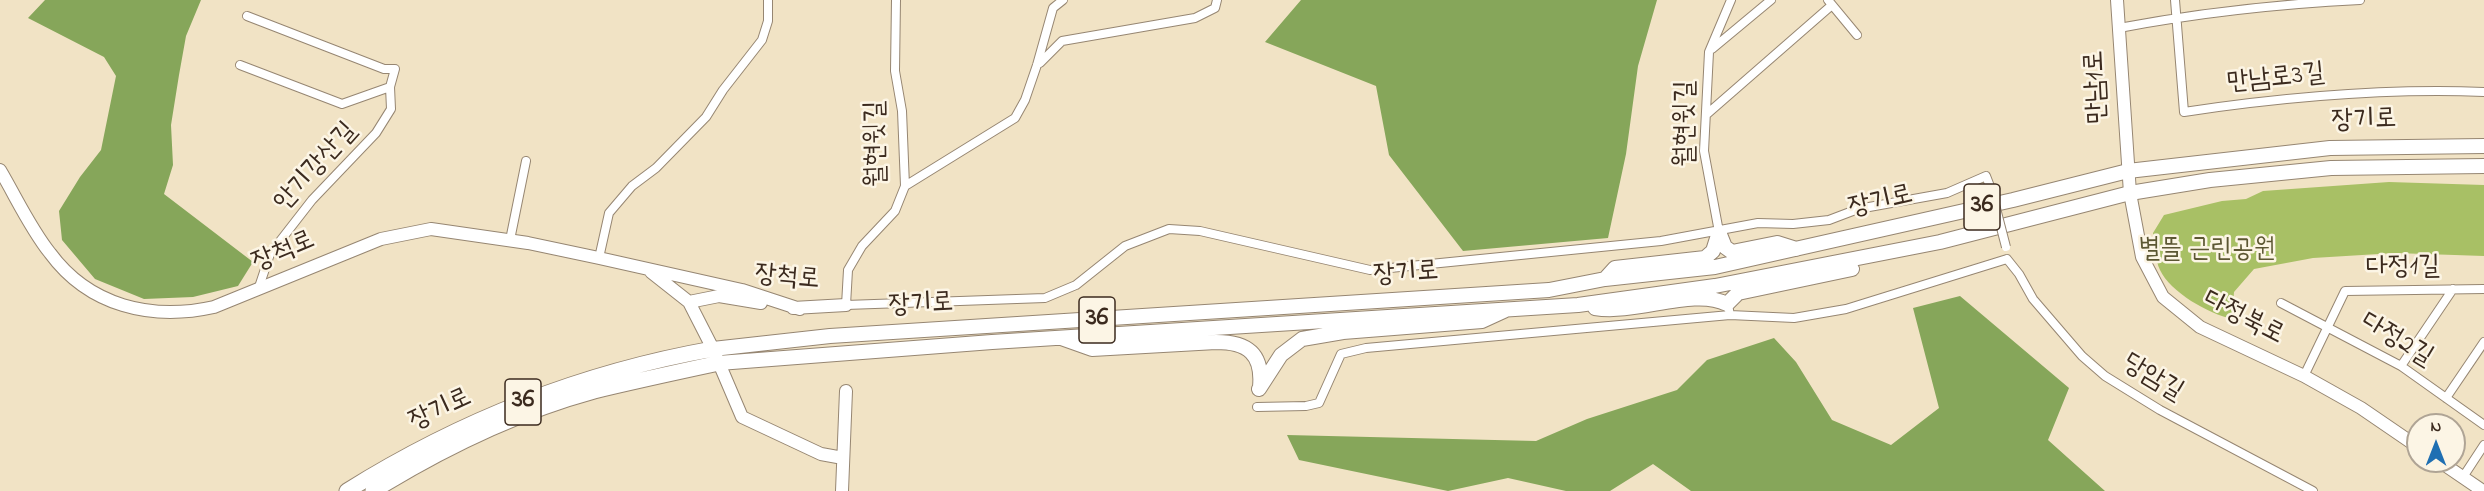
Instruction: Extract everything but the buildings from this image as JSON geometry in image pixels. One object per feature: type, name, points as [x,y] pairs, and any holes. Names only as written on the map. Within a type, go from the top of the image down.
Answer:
[{"type":"highway","name":"장기로","points":[[347,491],[393,462],[455,430],[530,399],[654,361],[716,356]]},
{"type":"highway","name":"장기로","points":[[373,491],[471,438],[534,411],[716,356]]},
{"type":"main road","name":"장기로","points":[[716,356],[830,336],[1549,290],[1605,279],[1715,267],[2128,171],[2330,148],[2484,146]]},
{"type":"main road","name":"장기로","points":[[716,356],[1059,338],[1578,304],[1715,286],[1940,242],[2130,193],[2210,180],[2331,168],[2484,166]]},
{"type":"main road","points":[[1719,231],[1725,247],[1732,252],[1777,243],[1798,249]]},
{"type":"main road","points":[[1605,279],[1615,268],[1704,258],[1713,251],[1719,231]]},
{"type":"main road","points":[[1578,304],[1606,310],[1701,298],[1718,299],[1728,309],[1738,293],[1922,255],[1940,242]]},
{"type":"main road","points":[[1059,338],[1092,349],[1215,342],[1236,343],[1258,359],[1261,368],[1259,389],[1281,356],[1302,339],[1343,332],[1482,321],[1511,308]]},
{"type":"street","points":[[599,258],[609,213],[613,207],[632,186],[656,168],[706,117],[723,90],[762,40],[768,21],[768,0]]},
{"type":"street","name":"월현윗길","points":[[846,305],[848,270],[862,246],[896,211],[905,186],[902,111],[895,71],[896,0]]},
{"type":"street","points":[[905,186],[1014,118],[1024,100],[1037,66],[1053,4],[1063,0]]},
{"type":"street","points":[[1037,66],[1062,41],[1195,18],[1215,8],[1217,0]]},
{"type":"street","name":"월현윗길","points":[[1719,231],[1704,151],[1709,52],[1731,0]]},
{"type":"street","name":"월현윗길","points":[[1709,52],[1771,0]]},
{"type":"street","name":"만남1로","points":[[2117,0],[2128,171]]},
{"type":"street","name":"만남로3길","points":[[2175,0],[2184,112],[2303,97],[2418,91],[2484,92]]},
{"type":"street","points":[[2119,28],[2175,17],[2273,6],[2360,0]]},
{"type":"street","points":[[1707,114],[1830,3],[1857,35]]},
{"type":"street","name":"안기강산길","points":[[247,16],[384,69],[395,69],[390,87],[391,109],[376,133],[312,200],[270,254],[258,290]]},
{"type":"street","points":[[240,65],[342,104],[390,87]]},
{"type":"street","points":[[510,240],[526,161]]},
{"type":"street","name":"장척로","points":[[0,170],[49,252],[89,290],[108,302],[130,308],[195,312],[214,308],[345,253],[411,231],[448,230],[599,258],[742,290],[800,309]]},
{"type":"street","name":"다정북로","points":[[2128,171],[2142,257],[2163,297],[2200,327],[2304,376],[2361,408],[2406,439]]},
{"type":"street","points":[[846,305],[1045,298],[1076,285],[1125,246],[1169,229],[1200,231],[1370,270],[1660,242],[1758,223],[1793,224],[1829,220],[1858,210],[1947,193],[1986,176],[2006,247],[2007,259],[1846,309],[1794,318],[1728,309],[1366,348],[1341,354],[1319,403],[1306,406],[1257,407]]},
{"type":"street","name":"당암길","points":[[2007,259],[2019,274],[2033,299],[2082,356],[2105,376],[2160,410],[2313,491]]},
{"type":"street","points":[[648,270],[688,302],[716,356],[742,417],[821,454],[843,458]]},
{"type":"street","points":[[2401,366],[2453,289]]},
{"type":"street","name":"다정1길","points":[[2304,376],[2345,291],[2484,289]]},
{"type":"street","name":"장척로","points":[[688,302],[706,297],[723,296],[800,309],[846,305]]},
{"type":"street","name":"다정2길","points":[[2281,303],[2328,325],[2401,366],[2484,425]]},
{"type":"street","points":[[2446,398],[2484,342]]},
{"type":"street","points":[[842,491],[846,391]]},
{"type":"street","points":[[2463,477],[2484,445]]},
{"type":"street","points":[[2457,473],[2483,491]]},
{"type":"green space","points":[[45,0],[201,0],[186,36],[171,125],[173,165],[164,194],[253,262],[238,286],[193,297],[144,299],[95,279],[62,240],[59,211],[80,177],[101,150],[116,76],[104,57],[28,18]]},
{"type":"green space","points":[[1301,0],[1657,0],[1638,66],[1626,154],[1608,238],[1463,251],[1389,155],[1376,86],[1265,42]]},
{"type":"green space","name":"별뜰 근린공원","points":[[2389,182],[2484,185],[2484,256],[2395,253],[2313,258],[2254,269],[2234,292],[2232,319],[2212,312],[2181,294],[2165,278],[2158,266],[2153,233],[2164,215],[2222,201],[2246,199],[2263,191]]},
{"type":"green space","points":[[1960,296],[2069,388],[2048,440],[2105,491],[1691,491],[1653,464],[1610,491],[1566,491],[1508,478],[1448,491],[1299,460],[1287,435],[1536,441],[1587,419],[1677,390],[1707,360],[1774,338],[1796,362],[1832,420],[1891,445],[1939,408],[1913,308]]}]
